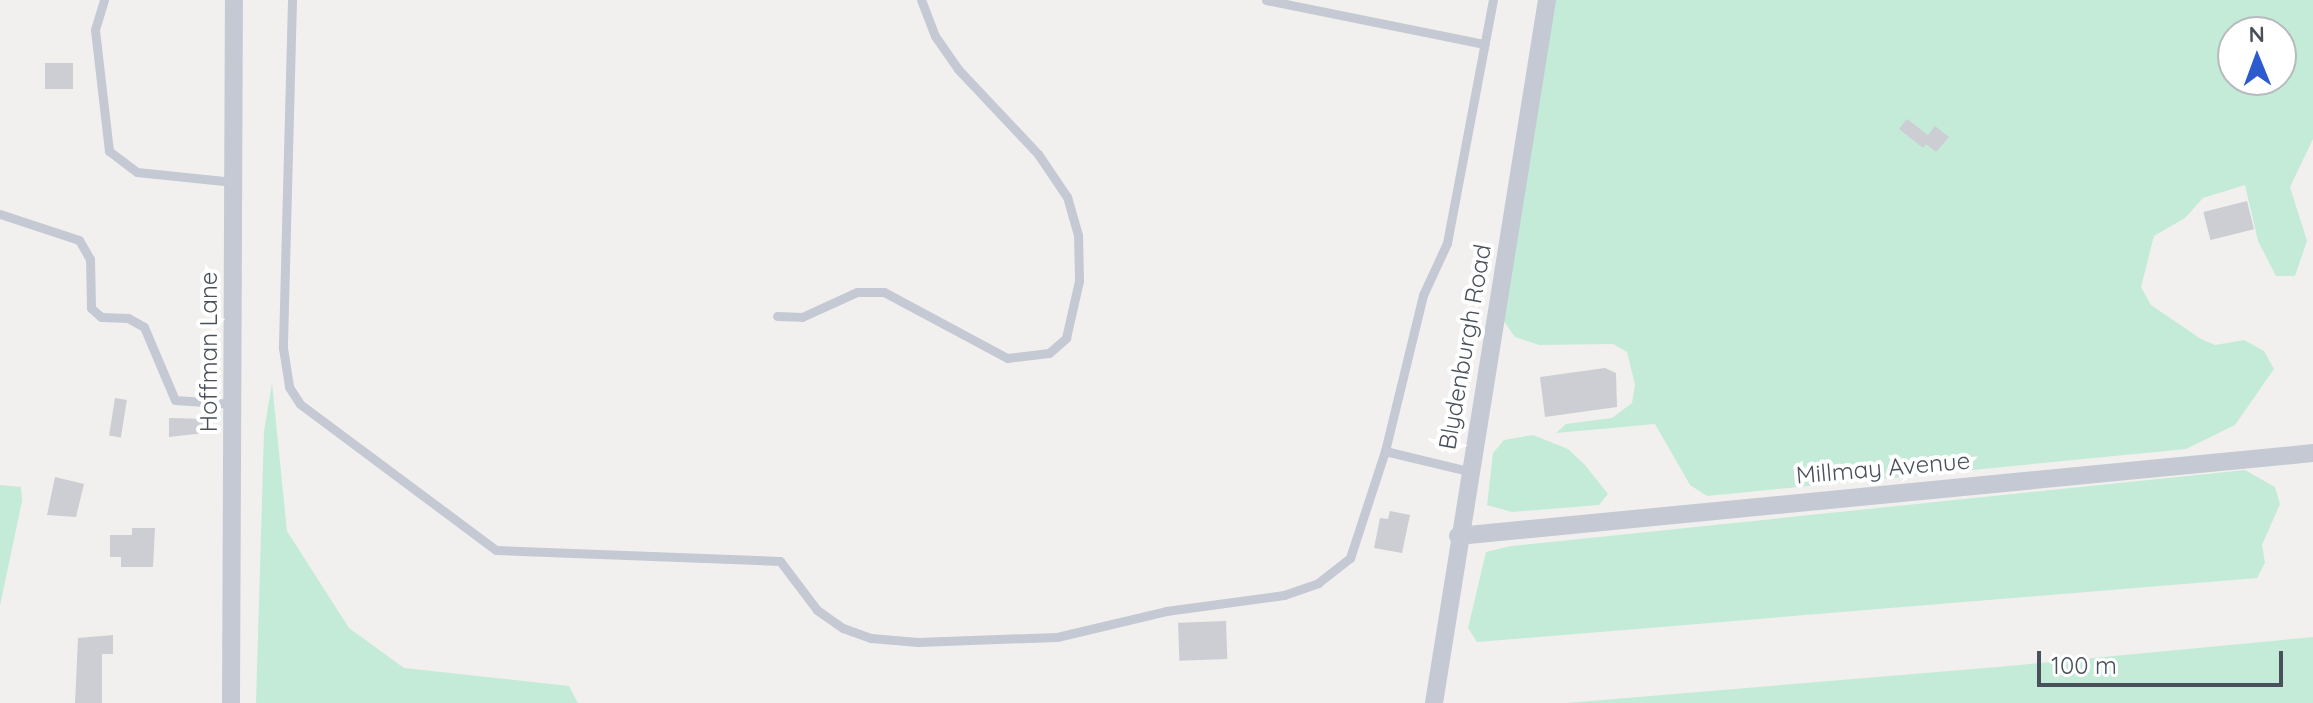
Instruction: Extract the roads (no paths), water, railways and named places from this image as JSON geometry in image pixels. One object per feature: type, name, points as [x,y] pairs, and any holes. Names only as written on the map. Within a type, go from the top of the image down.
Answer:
[{"type":"street","name":"Hoffman Lane","points":[[231,703],[234,0]]},
{"type":"street","name":"Blydenburgh Road","points":[[1434,703],[1468,471],[1547,0]]},
{"type":"street","name":"Millmay Avenue","points":[[1458,536],[2313,453]]},
{"type":"lane","points":[[104,0],[95,30],[104,139],[113,158],[137,172],[233,182]]},
{"type":"lane","points":[[292,0],[283,348],[289,387],[312,414],[496,550],[761,557],[780,561],[817,610],[871,638],[1057,637],[1166,611],[1284,595],[1318,583],[1350,558],[1385,451],[1423,295],[1447,243],[1493,0]]},
{"type":"lane","points":[[777,316],[802,317],[857,292],[884,292],[1007,358],[1049,353],[1066,338],[1079,281],[1078,235],[1067,197],[1038,154],[958,69],[935,36],[921,0]]},
{"type":"lane","points":[[1266,0],[1485,44]]},
{"type":"lane","points":[[0,214],[79,240],[90,259],[91,308],[101,317],[128,318],[144,327],[175,400],[233,404]]},
{"type":"lane","points":[[1385,451],[1468,471]]}]
